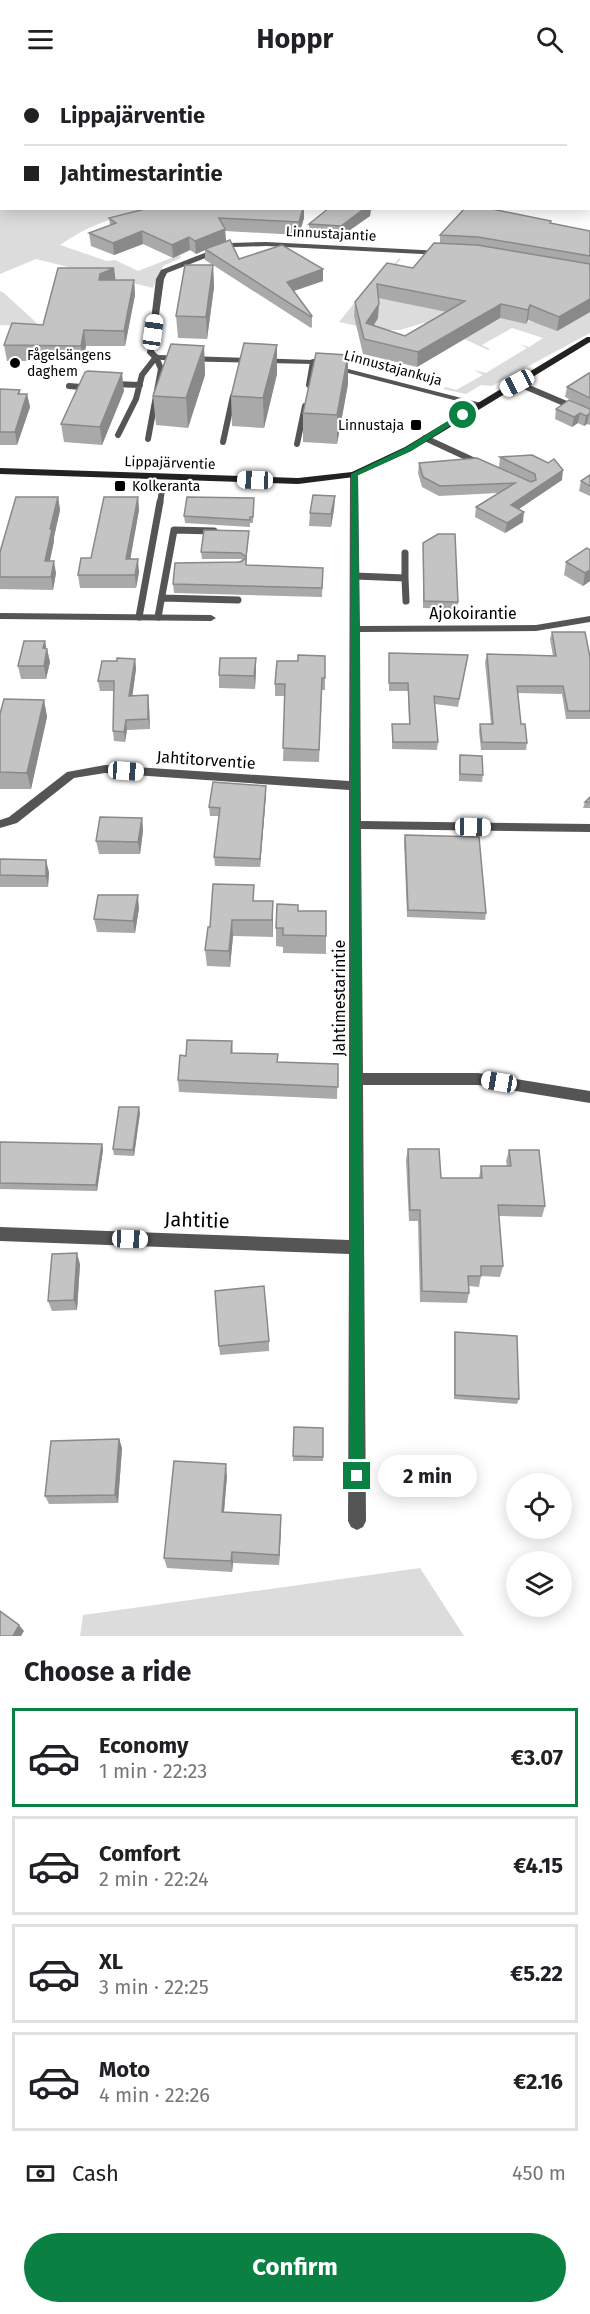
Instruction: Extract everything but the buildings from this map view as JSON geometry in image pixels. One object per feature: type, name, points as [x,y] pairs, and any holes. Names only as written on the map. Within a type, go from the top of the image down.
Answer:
[{"type":"main road","name":"Lippajärventie","points":[[0,471],[298,481],[354,474],[408,449],[590,339]]},
{"type":"street","name":"Linnustajantie","points":[[156,357],[150,351],[160,279],[164,272],[172,267],[195,258],[233,245],[266,244],[448,253]]},
{"type":"street","name":"Linnustajankuja","points":[[156,357],[241,363],[313,362],[478,405]]},
{"type":"street","name":"Jahtimestarintie","points":[[354,474],[357,1521]]},
{"type":"street","points":[[0,616],[211,618]]},
{"type":"street","name":"Ajokoirantie","points":[[355,629],[536,628],[590,619]]},
{"type":"street","name":"Jahtitorventie","points":[[0,824],[13,820],[56,789],[71,774],[105,769],[355,786]]},
{"type":"street","points":[[355,825],[590,828]]},
{"type":"street","points":[[356,1079],[478,1079],[590,1097]]},
{"type":"street","name":"Jahtitie","points":[[0,1234],[356,1247]]},
{"type":"lane","points":[[118,435],[136,399],[144,373],[156,357]]},
{"type":"lane","points":[[148,439],[161,369],[156,357]]},
{"type":"lane","points":[[308,393],[313,362]]},
{"type":"lane","points":[[517,383],[590,414]]},
{"type":"lane","points":[[69,387],[100,384]]},
{"type":"lane","points":[[110,384],[140,385]]},
{"type":"lane","points":[[223,442],[236,385]]},
{"type":"lane","points":[[297,444],[305,403]]},
{"type":"lane","points":[[425,438],[488,468]]},
{"type":"lane","points":[[139,617],[163,484]]},
{"type":"lane","points":[[158,617],[174,530],[227,532]]},
{"type":"lane","points":[[405,553],[406,601]]},
{"type":"lane","points":[[168,564],[178,565]]},
{"type":"lane","points":[[355,576],[405,578]]},
{"type":"lane","points":[[162,598],[238,600]]},
{"type":"shaded area","points":[[0,210],[158,210],[136,213],[98,224],[60,245],[107,261],[115,260],[138,271],[179,255],[181,258],[163,266],[153,288],[36,259],[0,274]]},
{"type":"shaded area","points":[[399,258],[401,259],[369,297],[535,322],[590,312],[590,333],[492,386],[481,385],[466,394],[443,389],[446,387],[456,390],[483,375],[474,370],[486,373],[527,348],[519,344],[529,347],[543,338],[512,328],[482,345],[490,349],[488,350],[464,339],[481,329],[423,323],[400,330],[376,330],[339,322],[364,291],[371,292]]},
{"type":"shaded area","points":[[0,291],[4,293],[40,326],[0,325]]},
{"type":"shaded area","points":[[420,1568],[464,1636],[80,1636],[83,1615]]},
{"type":"place","name":"Fågelsängens daghem","points":[[15,363]]},
{"type":"place","name":"Linnustaja","points":[[416,425]]},
{"type":"place","name":"Kolkeranta","points":[[120,486]]},
{"type":"route","points":[[357,1476],[354,474],[408,449],[463,415]]}]
